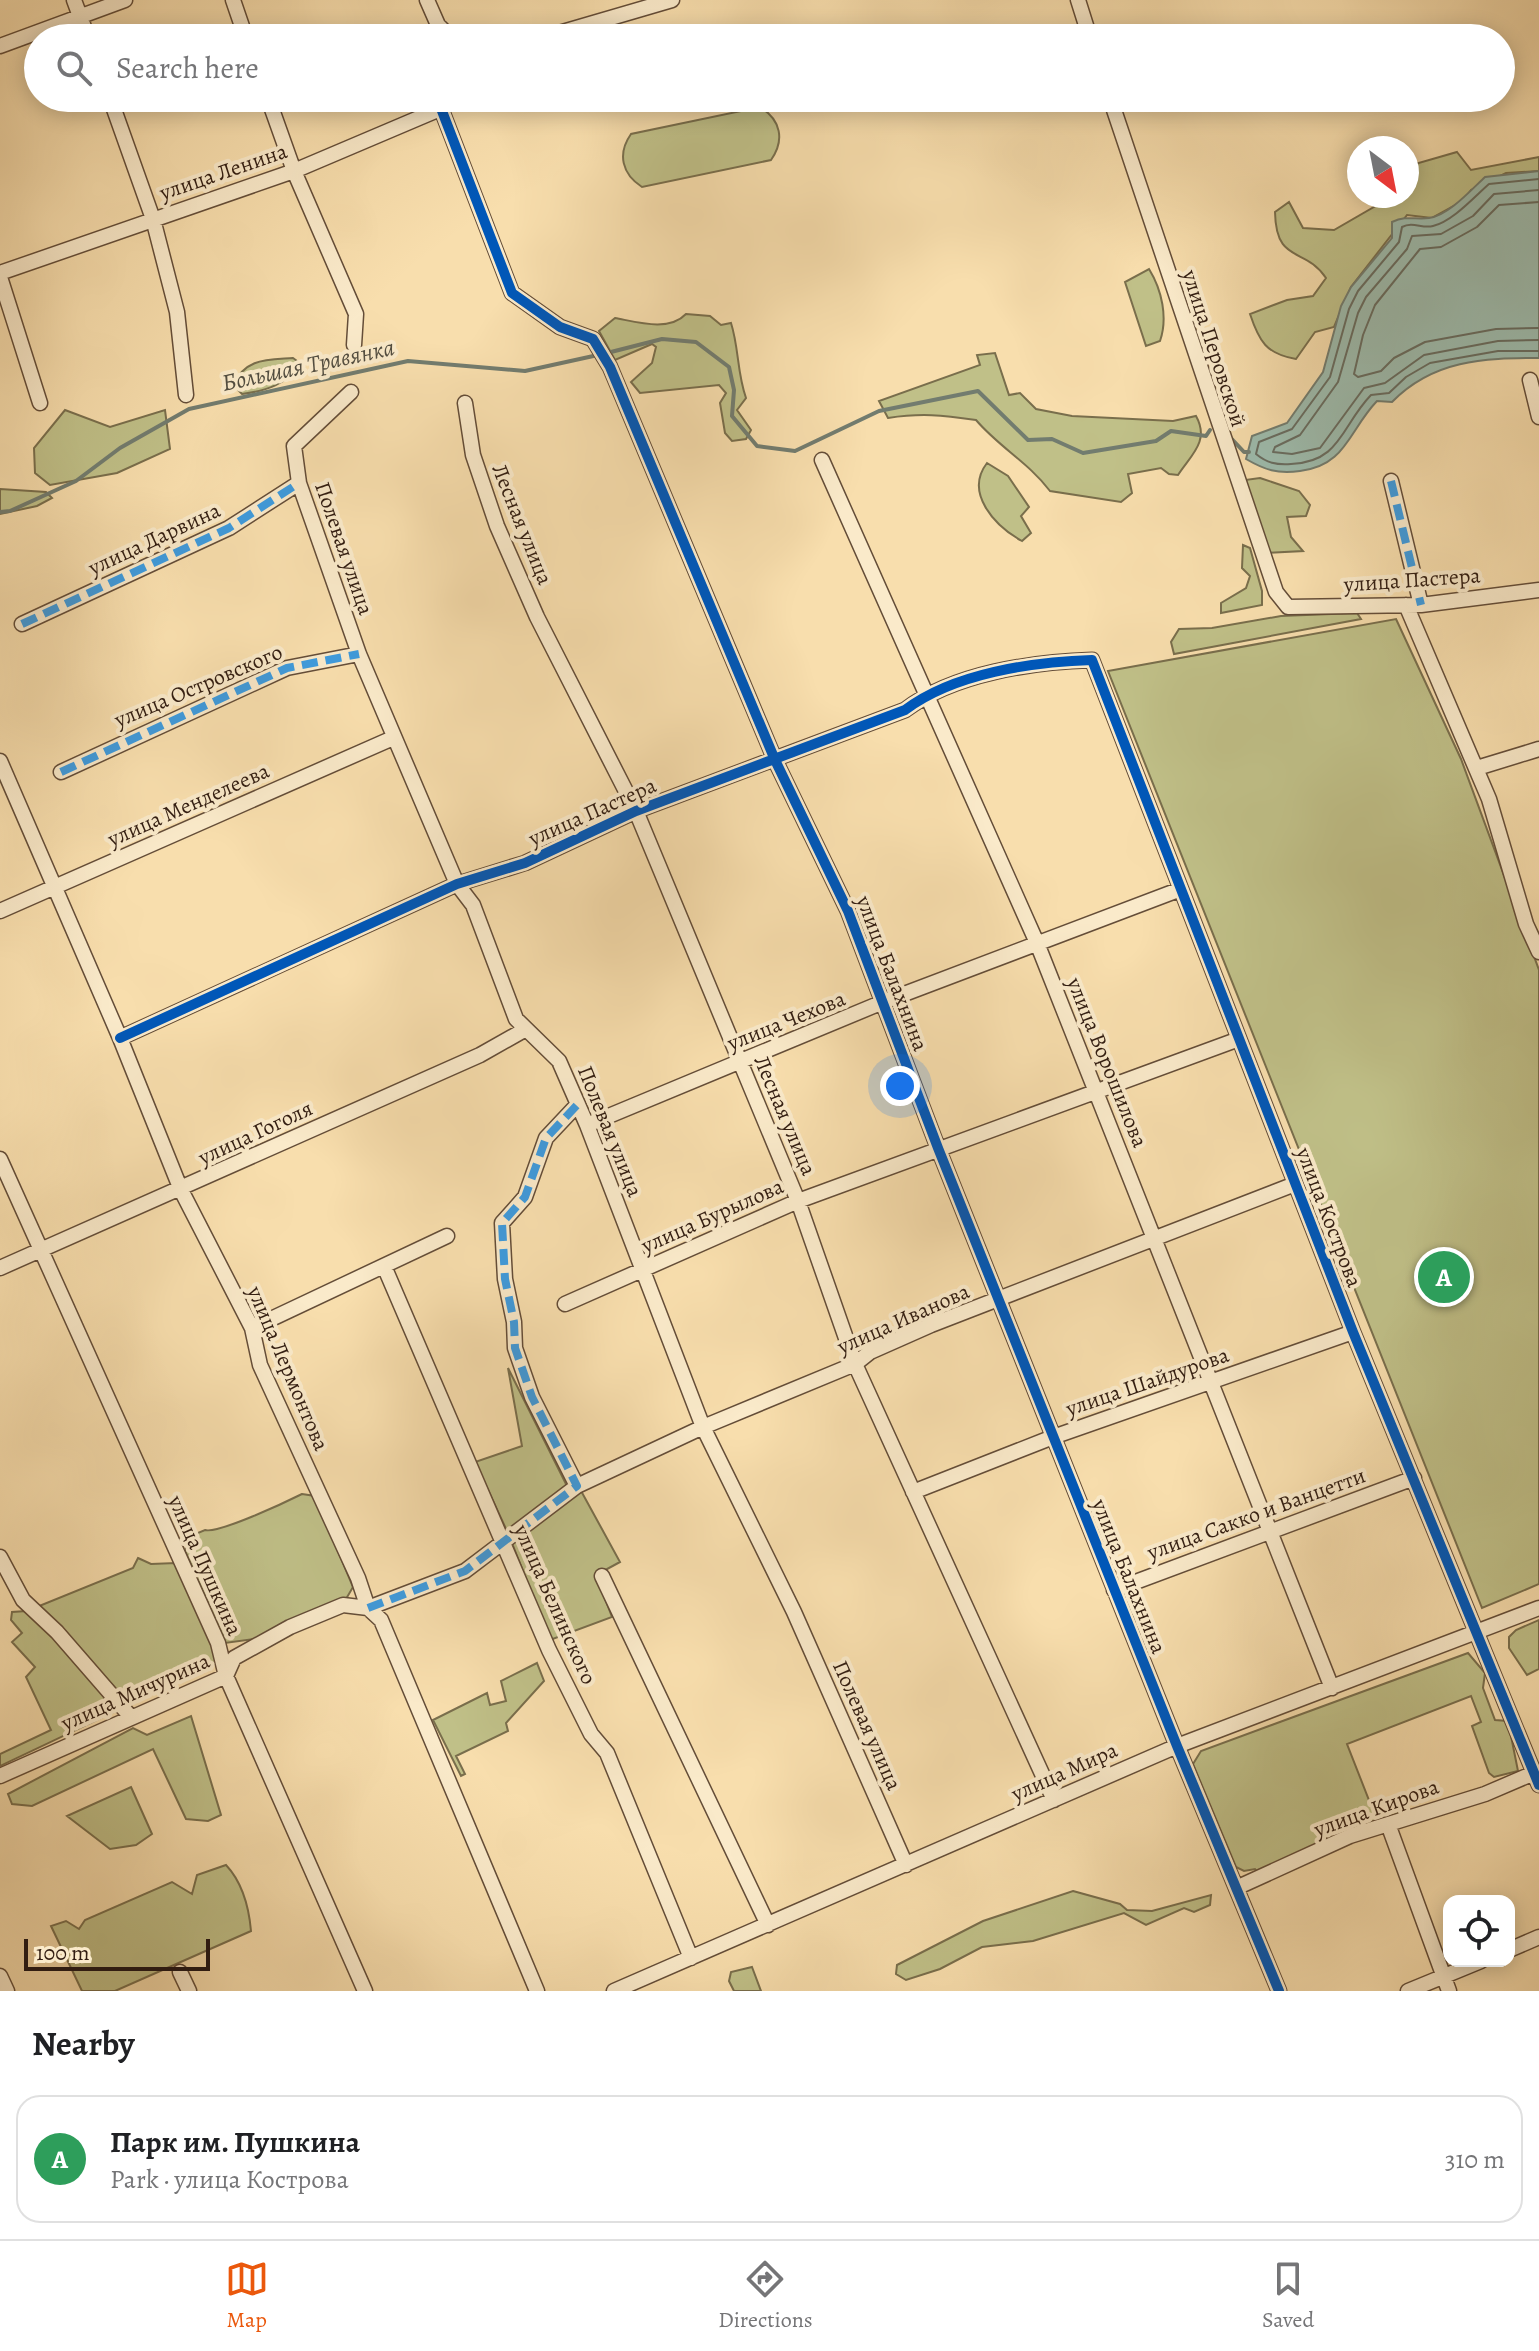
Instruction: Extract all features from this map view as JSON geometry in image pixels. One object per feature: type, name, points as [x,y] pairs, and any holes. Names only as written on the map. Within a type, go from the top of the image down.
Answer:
[{"type":"street","points":[[74,0],[83,24]]},
{"type":"street","points":[[59,24],[125,0]]},
{"type":"street","points":[[233,0],[241,24]]},
{"type":"street","points":[[427,0],[433,24]]},
{"type":"street","points":[[590,24],[672,0]]},
{"type":"street","points":[[1078,0],[1086,24]]},
{"type":"street","points":[[0,46],[24,37]]},
{"type":"street","points":[[115,112],[153,219],[177,312],[186,395]]},
{"type":"street","points":[[273,112],[294,171],[356,314],[354,345]]},
{"type":"street","name":"улица Ленина","points":[[0,275],[294,171],[420,112]]},
{"type":"street","name":"улица Балахнина","points":[[442,112],[512,293],[560,327],[593,339],[610,367],[775,760],[848,911],[998,1300],[1279,1991]]},
{"type":"street","name":"улица Перовской","points":[[1115,112],[1251,522],[1276,592],[1288,607]]},
{"type":"street","points":[[0,275],[40,403]]},
{"type":"street","points":[[1530,380],[1539,417]]},
{"type":"street","name":"Полевая улица","points":[[351,392],[294,446],[299,483],[359,654],[457,884],[473,905],[516,1019],[559,1061],[587,1125],[703,1427],[794,1612],[906,1865]]},
{"type":"street","name":"Лесная улица","points":[[465,403],[473,455],[497,526],[537,617],[636,811],[798,1201],[855,1364],[1054,1800]]},
{"type":"street","name":"улица Ворошилова","points":[[822,460],[1037,943],[1332,1688]]},
{"type":"street","points":[[1391,481],[1414,605],[1533,921],[1539,952]]},
{"type":"street","name":"улица Дарвина","points":[[22,624],[229,528],[299,483]]},
{"type":"street","name":"улица Пастера","points":[[1288,607],[1414,605],[1539,590]]},
{"type":"street","name":"улица Островского","points":[[61,772],[287,668],[359,654]]},
{"type":"street","name":"улица Пастера","points":[[120,1038],[457,884],[525,863],[636,811],[905,710],[927,693],[1004,672],[1062,661],[1092,660]]},
{"type":"street","name":"улица Кострова","points":[[1092,660],[1353,1332],[1479,1632],[1536,1779]]},
{"type":"street","name":"улица Менделеева","points":[[0,911],[393,738]]},
{"type":"street","points":[[1477,768],[1539,749]]},
{"type":"street","name":"улица Лермонтова","points":[[0,761],[120,1038],[181,1190],[252,1328],[260,1365],[358,1578],[368,1608],[381,1620],[537,1991]]},
{"type":"street","name":"улица Чехова","points":[[587,1125],[883,1002],[1181,889]]},
{"type":"street","name":"улица Гоголя","points":[[0,1268],[480,1055],[526,1029]]},
{"type":"street","name":"улица Бурылова","points":[[565,1304],[798,1201],[938,1148],[1097,1094],[1239,1039]]},
{"type":"street","points":[[577,1486],[532,1397],[515,1348],[514,1322],[505,1279],[502,1223],[525,1197],[546,1138],[578,1104]]},
{"type":"street","name":"улица Пушкина","points":[[0,1159],[39,1251],[181,1557],[218,1643],[226,1676],[365,1991]]},
{"type":"street","name":"улица Иванова","points":[[505,1542],[577,1486],[703,1427],[855,1364],[870,1352],[1295,1184]]},
{"type":"street","points":[[252,1328],[447,1236]]},
{"type":"street","name":"улица Белинского","points":[[384,1266],[549,1650],[591,1734],[607,1753],[691,1958]]},
{"type":"street","name":"улица Шайдурова","points":[[913,1492],[1053,1437],[1353,1332]]},
{"type":"street","name":"улица Сакко и Ванцетти","points":[[1114,1590],[1269,1529],[1414,1478]]},
{"type":"street","name":"улица Мичурина","points":[[0,1776],[226,1676],[234,1658],[290,1627],[343,1605],[368,1608],[465,1571],[505,1542]]},
{"type":"street","points":[[0,1557],[23,1600],[57,1632],[130,1716]]},
{"type":"street","points":[[602,1576],[768,1925]]},
{"type":"street","name":"улица Мира","points":[[614,1991],[1177,1746],[1539,1608]]},
{"type":"street","name":"улица Кирова","points":[[1236,1888],[1350,1836],[1536,1779]]},
{"type":"street","points":[[1388,1824],[1446,1984]]},
{"type":"street","points":[[1515,1947],[1539,1937]]},
{"type":"street","points":[[1408,1991],[1446,1984],[1472,1967]]},
{"type":"street","points":[[180,1972],[189,1991]]},
{"type":"street","points":[[0,1976],[7,1991]]},
{"type":"green space","points":[[736,112],[767,112],[776,124],[779,138],[771,160],[642,187],[630,176],[624,163],[624,149],[631,134]]},
{"type":"green space","points":[[1457,152],[1471,170],[1539,157],[1539,171],[1506,173],[1471,190],[1463,201],[1432,218],[1407,215],[1351,287],[1334,327],[1315,332],[1296,359],[1271,350],[1257,332],[1250,314],[1287,300],[1313,296],[1326,278],[1318,268],[1286,248],[1280,240],[1275,212],[1289,202],[1303,228],[1334,230],[1372,208],[1419,208],[1419,163]]},
{"type":"green space","points":[[1149,269],[1160,295],[1163,323],[1160,341],[1146,346],[1125,282]]},
{"type":"green space","points":[[686,314],[710,316],[721,325],[731,323],[746,398],[737,410],[751,430],[746,439],[732,441],[725,433],[720,403],[726,393],[719,385],[640,393],[631,382],[652,363],[656,347],[652,344],[615,360],[599,331],[615,318],[662,324],[679,320]]},
{"type":"green space","points":[[995,353],[1009,395],[1020,393],[1036,409],[1072,416],[1173,421],[1196,416],[1201,433],[1197,447],[1178,475],[1169,474],[1161,468],[1128,474],[1132,493],[1121,502],[1050,491],[976,420],[932,415],[888,418],[879,401],[980,365],[977,355]]},
{"type":"green space","points":[[293,358],[301,364],[289,377],[275,385],[242,394],[233,385],[251,365],[266,360]]},
{"type":"green space","points":[[65,410],[110,427],[165,410],[170,449],[117,473],[50,485],[35,473],[34,448]]},
{"type":"green space","points":[[987,463],[1008,476],[1029,507],[1021,516],[1031,533],[1022,541],[993,518],[981,497],[981,474]]},
{"type":"green space","points":[[1260,478],[1299,491],[1310,505],[1306,516],[1287,517],[1291,537],[1303,551],[1266,553],[1245,480]]},
{"type":"green space","points":[[0,489],[46,492],[52,498],[37,506],[0,514]]},
{"type":"green space","points":[[1243,545],[1250,548],[1262,591],[1262,605],[1221,613],[1221,603],[1246,588],[1250,576],[1242,568]]},
{"type":"green space","points":[[1357,613],[1361,619],[1174,654],[1171,642],[1179,629],[1212,628],[1281,616]]},
{"type":"green space","points":[[1396,619],[1461,759],[1539,970],[1539,1584],[1482,1608],[1108,671]]},
{"type":"green space","points":[[508,1368],[567,1486],[507,1531],[475,1462],[522,1446]]},
{"type":"green space","points":[[580,1489],[620,1562],[596,1575],[612,1617],[550,1640],[512,1543]]},
{"type":"green space","points":[[302,1494],[315,1496],[353,1587],[346,1599],[262,1638],[225,1643],[185,1551],[188,1537],[237,1522]]},
{"type":"green space","points":[[138,1558],[151,1564],[176,1563],[212,1644],[217,1663],[0,1766],[0,1754],[51,1730],[26,1677],[35,1667],[12,1642],[22,1633],[11,1620],[12,1612],[27,1611],[133,1568]]},
{"type":"green space","points":[[1539,1620],[1539,1669],[1527,1675],[1509,1648],[1509,1637],[1516,1630]]},
{"type":"green space","points":[[1468,1653],[1485,1673],[1483,1688],[1495,1720],[1508,1721],[1518,1771],[1494,1777],[1489,1773],[1472,1726],[1481,1722],[1471,1696],[1347,1744],[1374,1813],[1396,1805],[1399,1814],[1258,1873],[1255,1869],[1244,1871],[1236,1867],[1193,1764],[1201,1751]]},
{"type":"green space","points":[[537,1663],[544,1681],[506,1723],[508,1731],[456,1756],[465,1774],[461,1776],[433,1720],[487,1693],[490,1705],[506,1701],[501,1681]]},
{"type":"green space","points":[[191,1716],[221,1815],[208,1821],[186,1819],[153,1749],[32,1806],[12,1804],[8,1794],[133,1728],[147,1735]]},
{"type":"green space","points":[[131,1787],[152,1834],[136,1845],[110,1849],[67,1816]]},
{"type":"green space","points":[[226,1865],[244,1896],[251,1931],[115,1991],[82,1991],[51,1926],[66,1921],[79,1929],[85,1920],[172,1882],[192,1894],[197,1875]]},
{"type":"green space","points":[[1073,1891],[1120,1904],[1127,1910],[1152,1911],[1211,1895],[1210,1905],[1194,1912],[1184,1908],[1146,1925],[1124,1913],[1033,1941],[982,1947],[940,1969],[906,1980],[896,1974],[897,1965],[983,1921]]},
{"type":"green space","points":[[752,1967],[761,1991],[734,1991],[729,1981],[731,1972]]},
{"type":"water","points":[[1539,171],[1539,358],[1460,364],[1424,377],[1392,402],[1377,401],[1337,454],[1315,468],[1285,472],[1265,468],[1246,459],[1252,436],[1287,423],[1323,372],[1341,306],[1351,287],[1392,238],[1392,222],[1436,216],[1459,201],[1485,177]]},
{"type":"waterway","name":"Большая Травянка","points":[[607,353],[662,339],[696,342],[729,367],[734,390],[732,416],[757,446],[795,451],[879,411],[978,391],[1028,440],[1052,439],[1083,453],[1156,441],[1171,431],[1206,436],[1210,430]]},
{"type":"waterway","name":"Большая Травянка","points":[[0,512],[10,511],[76,481],[120,448],[189,409],[408,361],[525,371],[598,355]]},
{"type":"waterway","name":"Большая Травянка","points":[[1229,436],[1244,452],[1249,452]]},
{"type":"marked path","points":[[1391,481],[1421,605]]},
{"type":"marked path","points":[[22,624],[229,528],[299,483]]},
{"type":"marked path","points":[[61,772],[287,668],[359,654]]},
{"type":"marked path","points":[[368,1608],[465,1571],[577,1486],[532,1397],[515,1348],[514,1322],[505,1279],[502,1223],[525,1197],[546,1138],[578,1104]]},
{"type":"cycle path","points":[[442,112],[512,293],[560,327],[593,339],[610,367],[775,760],[848,911],[938,1148],[1177,1746],[1279,1991]]},
{"type":"cycle path","points":[[120,1038],[457,884],[525,863],[636,811],[905,710],[946,687],[1019,667],[1092,660],[1353,1332],[1539,1785]]},
{"type":"place","name":"Парк им. Пушкина","points":[[1444,1277]]}]
